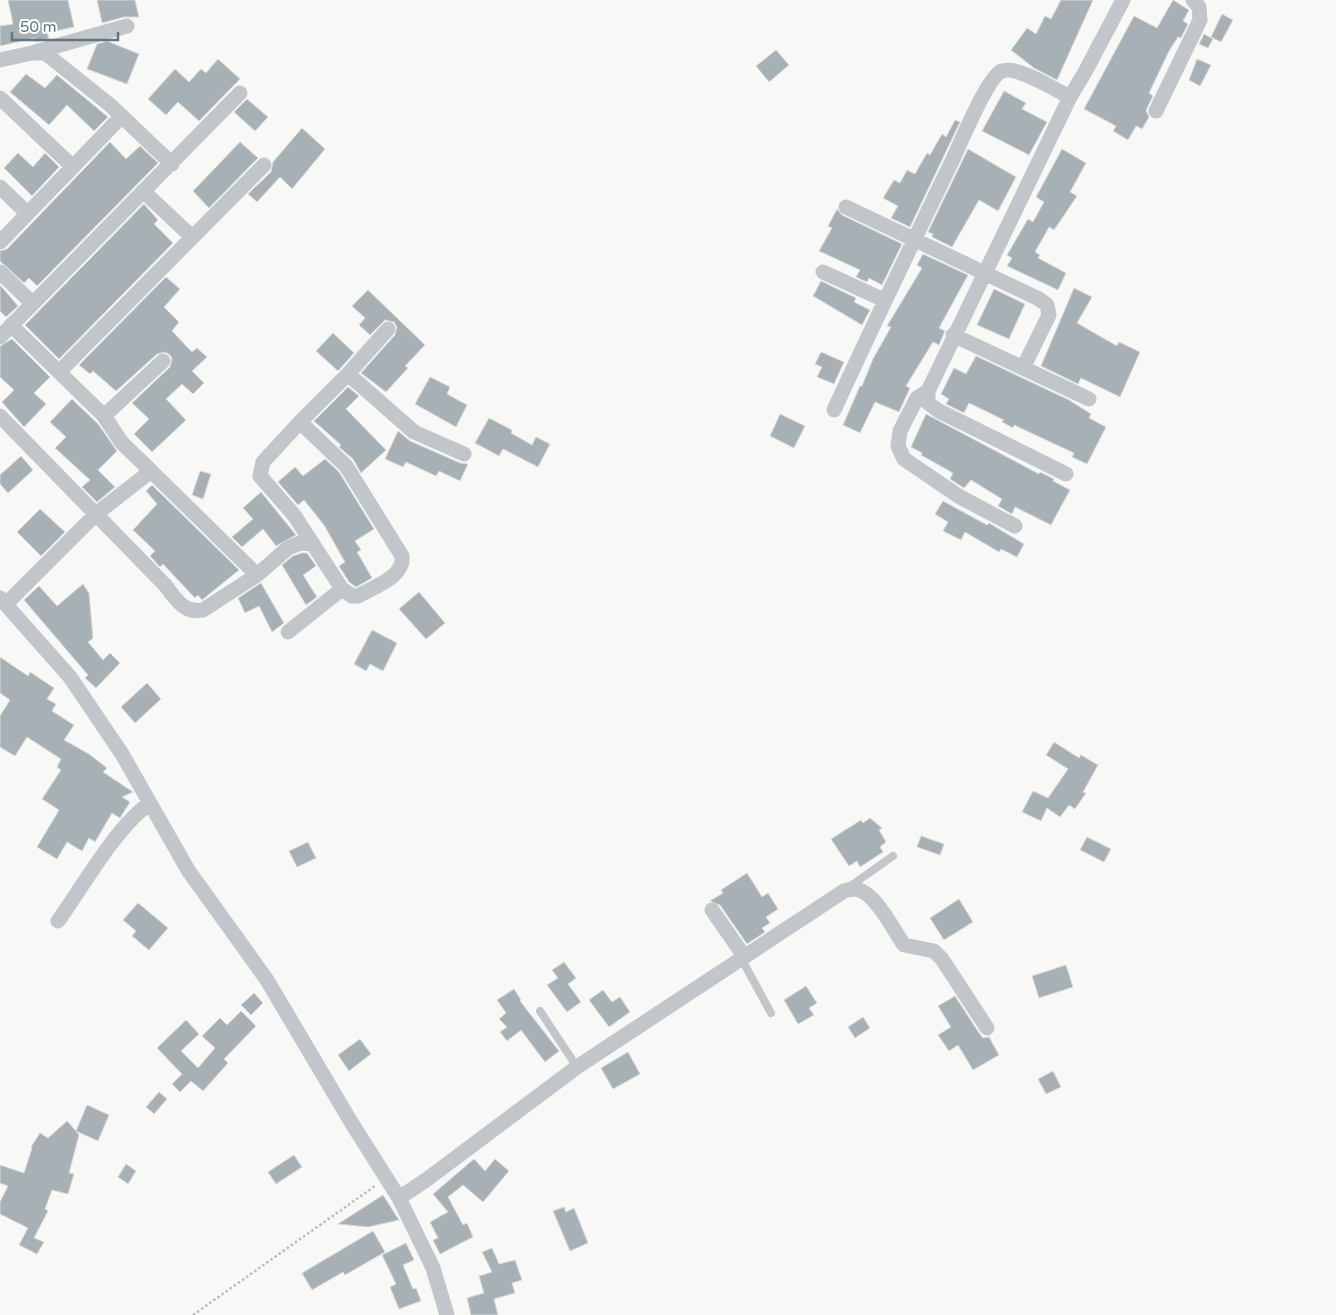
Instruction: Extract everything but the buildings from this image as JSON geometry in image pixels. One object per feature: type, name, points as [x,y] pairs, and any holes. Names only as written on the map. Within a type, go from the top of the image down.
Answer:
[{"type":"street","points":[[1066,474],[939,411],[928,403],[928,391],[1070,97],[1086,72],[1123,0]]},
{"type":"street","points":[[1156,111],[1200,20],[1199,7],[1193,0]]},
{"type":"street","points":[[0,60],[32,53],[127,26]]},
{"type":"street","points":[[32,53],[46,53],[56,60],[122,116],[172,164]]},
{"type":"street","points":[[834,410],[884,300],[976,111],[1000,72],[1011,70],[1019,72],[1070,97]]},
{"type":"street","points":[[0,337],[240,93]]},
{"type":"street","points":[[0,98],[73,167]]},
{"type":"street","points":[[0,242],[122,116]]},
{"type":"street","points":[[59,372],[264,165]]},
{"type":"street","points":[[0,187],[27,213]]},
{"type":"street","points":[[143,192],[192,237]]},
{"type":"street","points":[[846,207],[984,274],[1039,298],[1047,305],[1048,315],[1023,368]]},
{"type":"street","points":[[0,272],[32,303]]},
{"type":"street","points":[[823,272],[884,300]]},
{"type":"street","points":[[11,325],[104,416],[122,443],[257,574]]},
{"type":"street","points":[[300,422],[346,466],[402,556],[403,564],[399,572],[358,596],[352,596],[342,588],[294,515],[260,476],[263,462],[300,422],[348,374],[388,329]]},
{"type":"street","points":[[953,336],[1089,398]]},
{"type":"street","points":[[104,416],[163,361]]},
{"type":"street","points":[[348,374],[414,432],[464,454]]},
{"type":"street","points":[[928,391],[917,398],[900,431],[898,446],[904,459],[960,497],[1015,526]]},
{"type":"street","points":[[0,416],[165,585],[184,609],[194,612],[203,610],[257,574],[288,548],[300,543],[313,544]]},
{"type":"street","points":[[147,466],[146,475],[96,514],[3,601],[70,677],[122,754],[188,870],[267,980],[350,1122],[399,1198],[433,1268],[447,1315]]},
{"type":"street","points":[[288,632],[342,588]]},
{"type":"street","points":[[58,921],[118,836],[137,812],[150,803]]},
{"type":"street","points":[[399,1198],[426,1180],[577,1067],[844,891],[855,889],[866,892],[883,913],[904,945],[934,952],[942,959],[987,1028]]},
{"type":"street","points":[[712,910],[743,957]]},
{"type":"lane","points":[[844,891],[893,856]]},
{"type":"lane","points":[[743,957],[771,1013]]},
{"type":"lane","points":[[540,1011],[577,1067]]},
{"type":"path","points":[[193,1315],[386,1178]]}]
